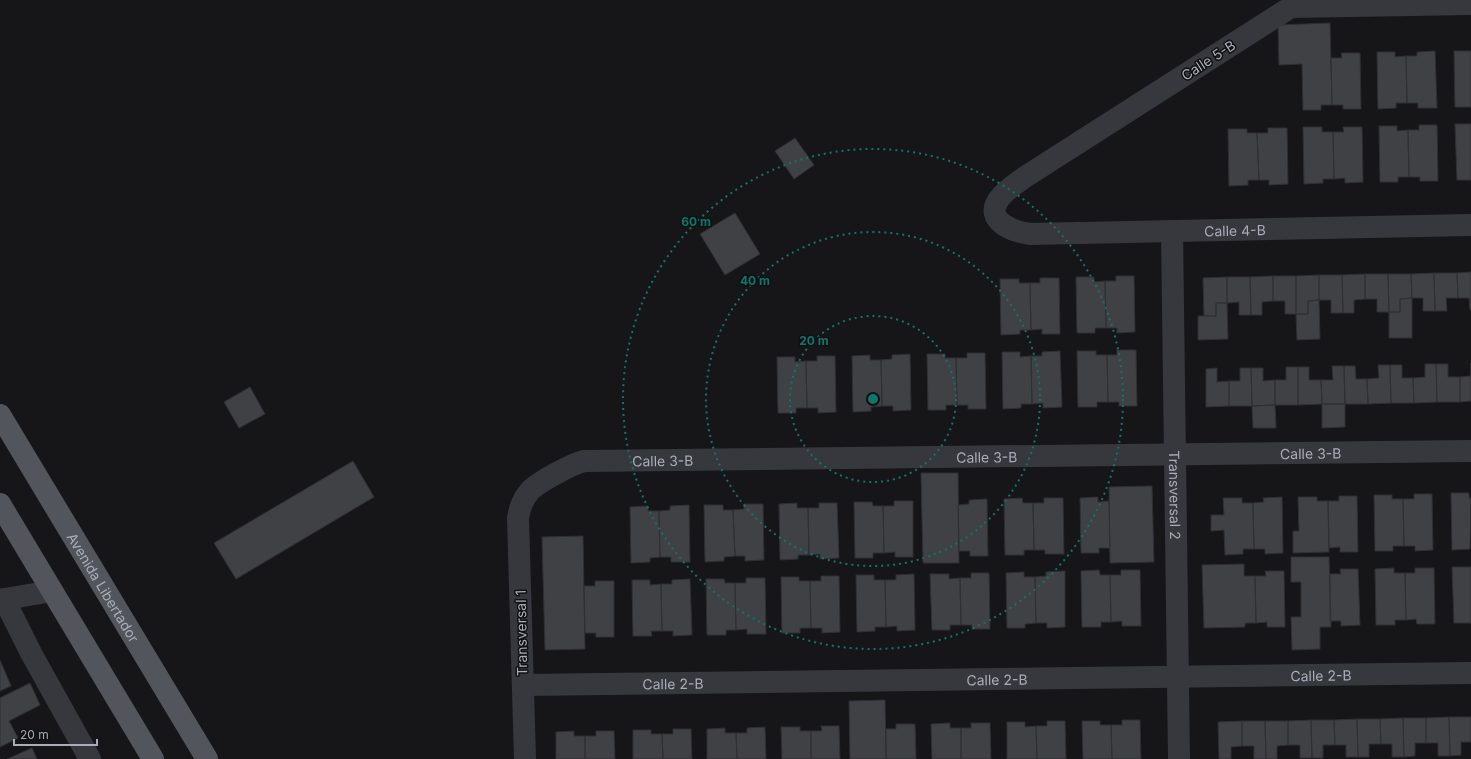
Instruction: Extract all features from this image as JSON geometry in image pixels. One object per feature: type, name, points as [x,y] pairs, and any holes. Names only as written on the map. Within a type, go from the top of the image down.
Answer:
[{"type":"main road","name":"Avenida Libertador","points":[[0,415],[207,759]]},
{"type":"main road","points":[[0,504],[153,759]]},
{"type":"street","name":"Calle 5-B","points":[[1001,224],[996,216],[996,202],[1025,177],[1291,7],[1471,4]]},
{"type":"street","name":"Calle 4-B","points":[[1001,224],[1018,232],[1030,234],[1471,225]]},
{"type":"street","name":"Transversal 2","points":[[1172,231],[1178,759]]},
{"type":"street","name":"Calle 3-B","points":[[520,507],[530,490],[574,464],[584,461],[1471,451]]},
{"type":"street","name":"Transversal 1","points":[[520,507],[518,518],[525,759]]},
{"type":"street","points":[[52,591],[2,600],[90,759]]},
{"type":"street","name":"Calle 2-B","points":[[523,685],[1471,673]]},
{"type":"building","points":[[1330,23],[1332,105],[1321,105],[1321,110],[1303,110],[1302,64],[1279,65],[1278,25]]},
{"type":"building","points":[[1435,51],[1437,108],[1418,108],[1418,103],[1407,103],[1406,56],[1417,56],[1417,52]]},
{"type":"building","points":[[1454,51],[1471,51],[1471,107],[1455,107]]},
{"type":"building","points":[[1377,52],[1395,52],[1395,57],[1406,56],[1407,103],[1396,103],[1396,108],[1378,109]]},
{"type":"building","points":[[1341,53],[1360,53],[1361,109],[1343,109],[1343,105],[1332,105],[1331,58],[1342,58]]},
{"type":"building","points":[[1455,124],[1471,124],[1471,180],[1457,180]]},
{"type":"building","points":[[1419,125],[1437,125],[1438,181],[1420,181],[1420,177],[1409,177],[1408,130],[1419,130]]},
{"type":"building","points":[[1379,126],[1397,126],[1397,131],[1408,130],[1409,177],[1398,177],[1398,182],[1380,182]]},
{"type":"building","points":[[1303,127],[1322,127],[1322,132],[1333,132],[1334,179],[1323,179],[1323,183],[1304,184]]},
{"type":"building","points":[[1343,127],[1362,127],[1363,182],[1345,183],[1345,178],[1334,179],[1333,132],[1344,132]]},
{"type":"building","points":[[1268,128],[1287,128],[1288,184],[1269,185],[1269,180],[1259,180],[1257,133],[1268,133]]},
{"type":"building","points":[[1228,129],[1247,129],[1247,133],[1257,133],[1259,180],[1248,180],[1248,185],[1229,186]]},
{"type":"building","points":[[795,138],[814,165],[794,179],[775,151]]},
{"type":"building","points":[[735,213],[760,254],[725,275],[700,234]]},
{"type":"building","points":[[1471,272],[1470,310],[1469,298],[1458,298],[1457,273]]},
{"type":"building","points":[[1434,273],[1457,273],[1458,298],[1446,298],[1447,311],[1435,311]]},
{"type":"building","points":[[1434,273],[1435,311],[1423,311],[1423,298],[1412,298],[1411,274]]},
{"type":"building","points":[[1365,274],[1388,274],[1389,312],[1377,312],[1377,299],[1365,299]]},
{"type":"building","points":[[1365,274],[1365,299],[1354,300],[1354,313],[1343,313],[1342,275]]},
{"type":"building","points":[[1388,274],[1411,274],[1412,298],[1400,299],[1400,312],[1389,312]]},
{"type":"building","points":[[1319,275],[1342,275],[1343,313],[1331,313],[1331,300],[1319,300]]},
{"type":"building","points":[[1319,275],[1319,300],[1308,301],[1308,314],[1296,314],[1296,276]]},
{"type":"building","points":[[1116,276],[1134,276],[1135,332],[1117,333],[1117,328],[1106,328],[1105,281],[1116,281]]},
{"type":"building","points":[[1273,276],[1296,276],[1296,314],[1285,314],[1285,301],[1273,301]]},
{"type":"building","points":[[1273,276],[1273,301],[1262,302],[1262,315],[1251,315],[1250,277]]},
{"type":"building","points":[[1076,277],[1094,277],[1094,282],[1105,281],[1106,328],[1095,328],[1095,333],[1077,333]]},
{"type":"building","points":[[1227,277],[1250,277],[1251,315],[1239,315],[1239,302],[1227,303]]},
{"type":"building","points":[[1227,277],[1227,303],[1216,303],[1216,316],[1204,316],[1203,278]]},
{"type":"building","points":[[1040,278],[1059,278],[1060,334],[1042,334],[1042,329],[1031,330],[1030,283],[1040,283]]},
{"type":"building","points":[[1000,279],[1019,279],[1019,283],[1030,283],[1031,330],[1020,330],[1020,334],[1001,335]]},
{"type":"building","points":[[1412,298],[1412,338],[1389,338],[1389,312],[1400,312],[1400,299]]},
{"type":"building","points":[[1319,300],[1320,339],[1297,340],[1296,314],[1308,314],[1308,301]]},
{"type":"building","points":[[1216,303],[1227,303],[1228,339],[1198,340],[1198,316],[1216,316]]},
{"type":"building","points":[[1117,350],[1136,350],[1137,406],[1119,406],[1119,402],[1108,402],[1107,355],[1117,355]]},
{"type":"building","points":[[1060,351],[1062,407],[1043,408],[1043,403],[1032,404],[1031,356],[1042,356],[1042,352]]},
{"type":"building","points":[[1077,351],[1096,351],[1096,355],[1107,355],[1108,402],[1097,402],[1097,407],[1078,407]]},
{"type":"building","points":[[1002,352],[1020,352],[1020,357],[1031,356],[1032,404],[1021,404],[1021,408],[1003,409]]},
{"type":"building","points":[[967,353],[985,353],[986,409],[968,409],[968,405],[957,405],[956,358],[967,358]]},
{"type":"building","points":[[910,354],[911,410],[893,411],[893,406],[882,406],[881,360],[892,359],[892,355]]},
{"type":"building","points":[[927,354],[945,354],[945,358],[956,358],[957,405],[946,405],[946,410],[928,410]]},
{"type":"building","points":[[870,355],[870,360],[881,360],[882,406],[871,407],[871,411],[853,412],[852,356]]},
{"type":"building","points":[[817,356],[835,356],[836,412],[818,413],[818,408],[807,408],[806,361],[817,361]]},
{"type":"building","points":[[777,357],[795,357],[795,362],[806,361],[807,408],[796,408],[796,413],[778,413]]},
{"type":"building","points":[[1425,364],[1436,364],[1437,402],[1414,403],[1413,378],[1425,377]]},
{"type":"building","points":[[1436,364],[1448,364],[1448,377],[1460,377],[1460,402],[1437,402]]},
{"type":"building","points":[[1378,365],[1390,365],[1391,403],[1368,404],[1367,379],[1379,378]]},
{"type":"building","points":[[1390,365],[1402,365],[1402,378],[1413,378],[1414,403],[1391,403]]},
{"type":"building","points":[[1332,366],[1344,366],[1345,404],[1322,404],[1321,380],[1333,380]]},
{"type":"building","points":[[1344,366],[1355,366],[1356,379],[1367,379],[1368,404],[1345,404]]},
{"type":"building","points":[[1286,367],[1298,367],[1298,405],[1275,405],[1275,380],[1286,380]]},
{"type":"building","points":[[1298,367],[1309,367],[1309,380],[1321,380],[1322,404],[1298,405]]},
{"type":"building","points":[[1217,368],[1217,382],[1229,381],[1229,406],[1206,407],[1206,369]]},
{"type":"building","points":[[1240,368],[1251,368],[1252,406],[1229,406],[1229,381],[1240,381]]},
{"type":"building","points":[[1251,368],[1263,368],[1263,381],[1275,380],[1275,405],[1252,406]]},
{"type":"building","points":[[1471,376],[1471,401],[1460,402],[1460,377]]},
{"type":"building","points":[[250,387],[265,414],[239,428],[224,402]]},
{"type":"building","points":[[1322,404],[1345,404],[1345,427],[1322,428]]},
{"type":"building","points":[[1275,405],[1276,428],[1253,428],[1252,406]]},
{"type":"building","points":[[353,461],[374,497],[236,579],[214,543]]},
{"type":"building","points":[[921,473],[958,473],[959,563],[923,563]]},
{"type":"building","points":[[1152,486],[1154,562],[1110,563],[1109,487]]},
{"type":"building","points":[[1451,493],[1469,493],[1469,498],[1471,498],[1470,549],[1452,550]]},
{"type":"building","points":[[1414,494],[1432,494],[1433,550],[1415,551],[1415,546],[1404,546],[1403,499],[1414,499]]},
{"type":"building","points":[[1374,495],[1392,495],[1392,499],[1403,499],[1404,546],[1393,546],[1393,551],[1375,551]]},
{"type":"building","points":[[1339,496],[1357,496],[1358,552],[1340,552],[1340,547],[1329,548],[1328,501],[1339,501]]},
{"type":"building","points":[[1098,497],[1098,502],[1109,501],[1110,548],[1099,548],[1099,553],[1081,553],[1080,498]]},
{"type":"building","points":[[1282,497],[1283,553],[1265,554],[1265,549],[1254,549],[1253,503],[1264,502],[1263,498]]},
{"type":"building","points":[[1298,497],[1317,497],[1317,501],[1328,501],[1329,552],[1293,553],[1293,531],[1299,531]]},
{"type":"building","points":[[1022,498],[1023,503],[1033,503],[1034,550],[1024,550],[1024,555],[1005,555],[1004,499]]},
{"type":"building","points":[[1044,498],[1063,498],[1064,554],[1045,554],[1045,550],[1034,550],[1033,503],[1044,503]]},
{"type":"building","points":[[1223,498],[1242,498],[1242,503],[1253,503],[1254,549],[1243,549],[1243,554],[1225,555],[1224,530],[1211,531],[1211,515],[1224,515]]},
{"type":"building","points":[[987,499],[988,556],[970,556],[970,551],[959,551],[958,505],[969,504],[969,500]]},
{"type":"building","points":[[894,501],[913,501],[913,557],[895,557],[895,552],[884,553],[883,506],[894,506]]},
{"type":"building","points":[[854,502],[872,502],[873,506],[883,506],[884,553],[873,553],[873,558],[855,558]]},
{"type":"building","points":[[797,503],[797,508],[808,508],[809,555],[798,555],[798,559],[780,560],[779,504]]},
{"type":"building","points":[[819,503],[837,503],[839,558],[820,559],[820,554],[809,555],[808,508],[819,508]]},
{"type":"building","points":[[744,504],[763,504],[764,560],[745,561],[745,556],[735,556],[733,510],[744,509]]},
{"type":"building","points":[[689,505],[690,562],[671,562],[671,557],[660,557],[659,511],[670,510],[670,506]]},
{"type":"building","points":[[704,505],[723,505],[723,510],[733,510],[735,556],[724,557],[724,561],[705,562]]},
{"type":"building","points":[[648,506],[648,511],[659,511],[660,557],[650,558],[650,562],[631,563],[630,507]]},
{"type":"building","points":[[583,536],[585,649],[545,650],[542,537]]},
{"type":"building","points":[[1291,557],[1329,557],[1331,627],[1320,627],[1320,649],[1292,650],[1291,617],[1301,617],[1301,582],[1291,582]]},
{"type":"building","points":[[1244,564],[1244,576],[1255,576],[1256,623],[1245,623],[1245,627],[1204,628],[1202,565]]},
{"type":"building","points":[[1452,567],[1471,567],[1471,623],[1454,623]]},
{"type":"building","points":[[1394,568],[1394,573],[1405,573],[1406,620],[1395,620],[1395,625],[1376,625],[1375,569]]},
{"type":"building","points":[[1415,568],[1434,568],[1435,624],[1417,624],[1416,619],[1406,620],[1405,573],[1415,573]]},
{"type":"building","points":[[1340,569],[1358,569],[1360,625],[1341,626],[1341,621],[1330,621],[1330,574],[1341,574]]},
{"type":"building","points":[[1099,570],[1100,575],[1110,575],[1111,622],[1101,622],[1101,627],[1082,627],[1081,571]]},
{"type":"building","points":[[1121,570],[1140,570],[1141,626],[1122,626],[1122,621],[1111,622],[1110,575],[1121,575]]},
{"type":"building","points":[[1065,571],[1065,627],[1047,628],[1047,623],[1036,623],[1035,577],[1046,576],[1046,572]]},
{"type":"building","points":[[1265,571],[1284,571],[1285,627],[1267,627],[1267,622],[1256,623],[1255,576],[1266,576]]},
{"type":"building","points":[[1024,572],[1024,577],[1035,577],[1036,623],[1025,624],[1025,628],[1007,628],[1006,573]]},
{"type":"building","points":[[971,573],[989,573],[990,629],[972,629],[972,625],[961,625],[960,578],[971,578]]},
{"type":"building","points":[[914,574],[915,630],[897,631],[897,626],[886,627],[885,580],[896,580],[896,575]]},
{"type":"building","points":[[930,574],[949,574],[949,579],[960,578],[961,625],[950,625],[950,630],[932,630]]},
{"type":"building","points":[[856,575],[874,575],[874,580],[885,580],[886,627],[875,627],[875,631],[857,632]]},
{"type":"building","points":[[821,576],[839,576],[840,632],[822,633],[822,628],[811,628],[810,581],[821,581]]},
{"type":"building","points":[[781,577],[799,577],[799,581],[810,581],[811,628],[800,628],[800,633],[782,633]]},
{"type":"building","points":[[746,578],[765,578],[766,634],[747,634],[747,629],[736,630],[735,583],[746,583]]},
{"type":"building","points":[[690,579],[692,635],[673,636],[673,631],[662,631],[661,584],[672,584],[672,580]]},
{"type":"building","points":[[706,579],[724,579],[725,583],[735,583],[736,630],[726,630],[726,635],[707,635]]},
{"type":"building","points":[[632,580],[650,580],[650,585],[661,584],[662,631],[651,631],[652,636],[633,636]]},
{"type":"building","points":[[595,581],[614,581],[614,637],[596,637],[596,633],[585,633],[584,586],[595,586]]},
{"type":"building","points":[[0,660],[11,686],[0,691]]},
{"type":"building","points":[[30,683],[40,705],[9,721],[18,738],[0,747],[0,698]]},
{"type":"building","points":[[885,700],[886,759],[850,759],[849,701]]},
{"type":"building","points":[[1449,717],[1471,717],[1471,742],[1461,742],[1461,755],[1450,756]]},
{"type":"building","points":[[1449,717],[1450,756],[1438,756],[1438,743],[1426,743],[1426,718]]},
{"type":"building","points":[[1403,718],[1426,718],[1426,743],[1415,743],[1415,756],[1404,757]]},
{"type":"building","points":[[1403,718],[1404,757],[1392,757],[1392,744],[1381,744],[1380,719]]},
{"type":"building","points":[[1357,719],[1358,757],[1346,757],[1346,745],[1335,745],[1334,720]]},
{"type":"building","points":[[1357,719],[1380,719],[1381,744],[1369,744],[1369,757],[1358,757]]},
{"type":"building","points":[[1122,720],[1140,720],[1141,759],[1112,759],[1111,725],[1122,725]]},
{"type":"building","points":[[1311,720],[1334,720],[1335,745],[1323,745],[1323,758],[1312,758]]},
{"type":"building","points":[[1311,720],[1312,758],[1300,758],[1300,745],[1288,745],[1288,721]]},
{"type":"building","points":[[1047,721],[1065,721],[1066,759],[1037,759],[1036,726],[1047,726]]},
{"type":"building","points":[[1082,721],[1100,721],[1100,725],[1111,725],[1112,759],[1083,759]]},
{"type":"building","points":[[1242,721],[1265,721],[1266,759],[1254,759],[1254,746],[1242,746]]},
{"type":"building","points":[[1242,721],[1242,746],[1231,747],[1231,759],[1219,759],[1218,722]]},
{"type":"building","points":[[1265,721],[1288,721],[1288,745],[1277,746],[1277,759],[1266,759]]},
{"type":"building","points":[[1007,722],[1025,722],[1025,727],[1036,726],[1037,759],[1007,759]]},
{"type":"building","points":[[950,723],[950,728],[961,728],[961,759],[932,759],[931,724]]},
{"type":"building","points":[[971,723],[990,723],[991,759],[961,759],[961,728],[971,728]]},
{"type":"building","points":[[896,724],[915,724],[916,759],[886,759],[886,729],[896,729]]},
{"type":"building","points":[[821,726],[839,726],[840,759],[811,759],[811,731],[822,731]]},
{"type":"building","points":[[765,727],[766,759],[737,759],[736,733],[747,733],[747,728]]},
{"type":"building","points":[[781,727],[800,727],[800,731],[811,731],[811,759],[782,759]]},
{"type":"building","points":[[725,728],[725,733],[736,733],[737,759],[707,759],[707,729]]},
{"type":"building","points":[[673,729],[691,729],[692,759],[663,759],[662,734],[673,734]]},
{"type":"building","points":[[633,730],[651,730],[651,734],[662,734],[663,759],[633,759]]},
{"type":"building","points":[[574,731],[574,736],[585,736],[585,759],[556,759],[556,732]]},
{"type":"building","points":[[596,731],[614,731],[615,759],[585,759],[585,736],[596,736]]},
{"type":"building","points":[[32,748],[37,759],[7,759]]}]
